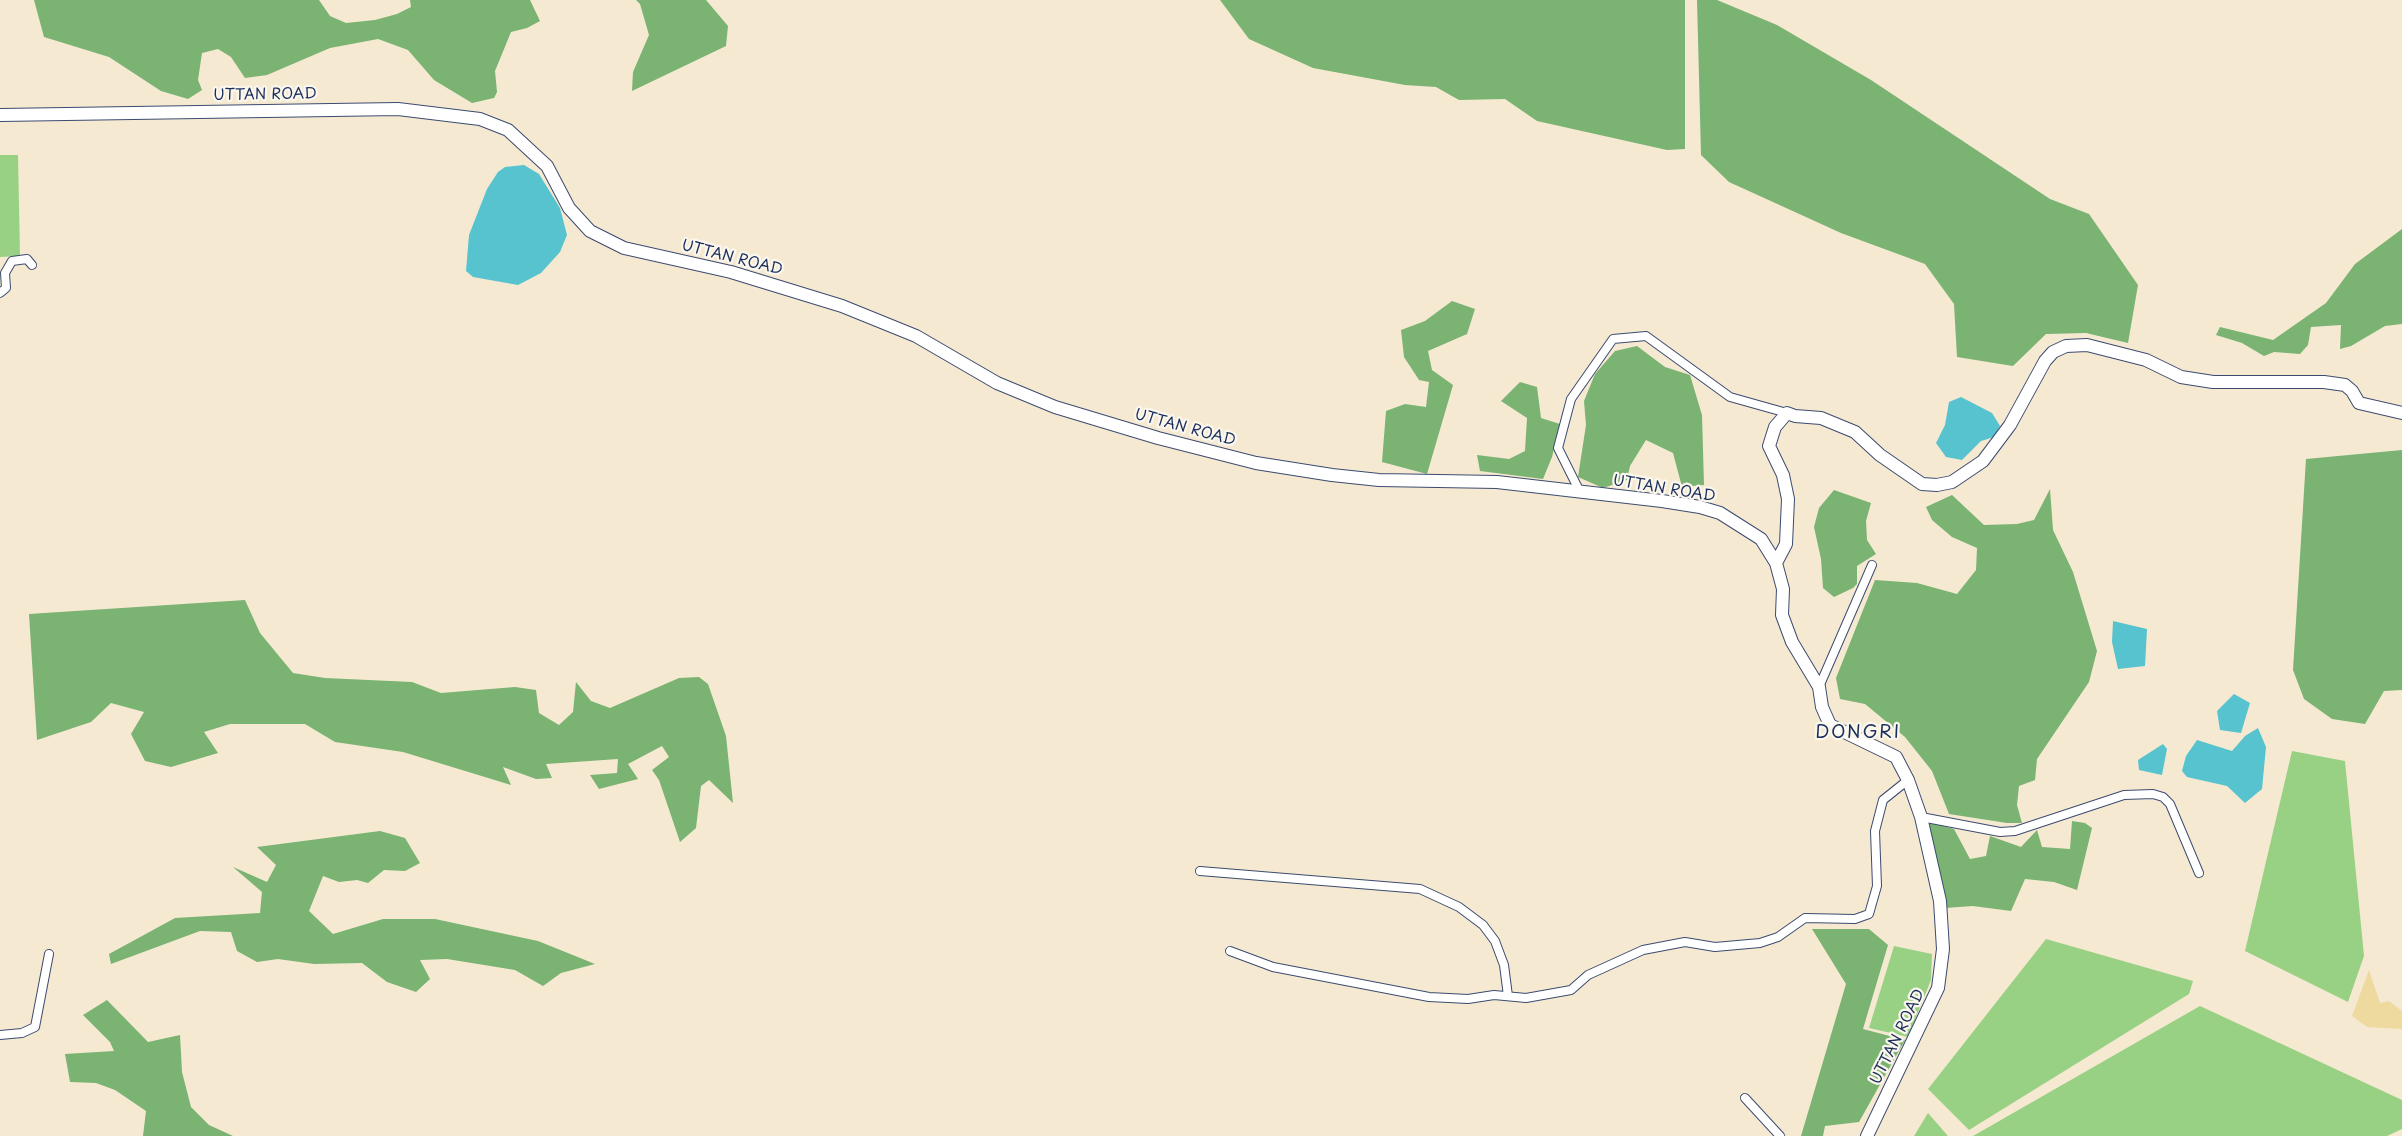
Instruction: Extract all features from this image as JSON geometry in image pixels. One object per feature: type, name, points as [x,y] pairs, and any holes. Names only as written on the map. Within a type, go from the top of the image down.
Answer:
[{"type":"main road","name":"UTTAN ROAD","points":[[0,115],[388,109],[480,119],[508,130],[547,166],[569,208],[590,231],[624,249],[731,272],[842,306],[916,336],[997,383],[1055,407],[1158,438],[1267,465],[1379,480],[1497,482],[1700,507],[1720,513],[1761,538],[1776,563],[1783,589],[1782,615],[1792,642],[1819,687],[1822,707],[1830,725],[1896,757],[1908,780],[1921,817],[1940,901],[1943,949],[1938,988],[1867,1136]]},
{"type":"main road","points":[[1776,563],[1786,544],[1788,499],[1783,475],[1769,446],[1775,427],[1786,413],[1821,418],[1855,432],[1880,455],[1922,484],[1937,485],[1952,482],[1983,461],[2010,426],[2045,361],[2053,352],[2066,346],[2087,345],[2146,360],[2181,377],[2213,382],[2324,382],[2345,385],[2352,391],[2359,403],[2402,413]]},
{"type":"street","points":[[0,293],[6,288],[5,273],[12,261],[27,259],[33,266]]},
{"type":"street","points":[[1580,492],[1558,448],[1571,399],[1613,339],[1646,336],[1730,397],[1786,413]]},
{"type":"street","points":[[1819,687],[1872,565]]},
{"type":"street","points":[[1230,951],[1273,967],[1429,997],[1468,999],[1494,995],[1526,998],[1571,990],[1588,975],[1643,950],[1685,942],[1715,947],[1760,943],[1778,937],[1805,918],[1844,920],[1869,914],[1877,886],[1874,858],[1878,817],[1883,800],[1908,780]]},
{"type":"street","points":[[1921,817],[2000,832],[2015,831],[2124,795],[2163,797],[2170,804],[2199,873]]},
{"type":"street","points":[[1200,872],[1420,889],[1459,908],[1483,925],[1495,941],[1504,965],[1508,996]]},
{"type":"street","points":[[0,1035],[22,1033],[35,1027],[49,954]]},
{"type":"street","points":[[1745,1098],[1780,1136]]},
{"type":"green space","points":[[34,0],[319,0],[330,16],[346,23],[375,20],[397,14],[411,7],[410,0],[530,0],[540,21],[527,28],[511,32],[495,71],[497,92],[494,98],[472,103],[434,80],[408,50],[378,39],[330,48],[267,75],[245,78],[231,57],[218,49],[202,53],[198,80],[202,90],[188,99],[161,91],[109,57],[44,37]]},
{"type":"green space","points":[[636,0],[706,0],[728,26],[726,46],[632,91],[633,72],[649,35],[640,4]]},
{"type":"green space","points":[[1220,0],[1685,0],[1685,149],[1667,150],[1537,121],[1505,99],[1459,100],[1436,87],[1405,85],[1313,68],[1249,39]]},
{"type":"green space","points":[[1697,0],[1717,0],[1777,25],[1871,80],[2050,199],[2089,214],[2138,285],[2128,343],[2086,333],[2046,334],[2013,366],[1957,357],[1954,304],[1925,264],[1841,233],[1729,182],[1701,155]]},
{"type":"green space","points":[[0,155],[18,155],[20,256],[0,257]]},
{"type":"green space","points":[[2402,229],[2402,324],[2385,326],[2351,346],[2340,349],[2341,325],[2311,327],[2308,345],[2300,354],[2274,352],[2264,356],[2242,343],[2216,335],[2220,327],[2273,340],[2326,303],[2355,264]]},
{"type":"green space","points":[[1452,301],[1475,309],[1467,334],[1428,351],[1432,370],[1453,385],[1427,474],[1382,462],[1386,411],[1405,404],[1426,407],[1429,382],[1419,380],[1404,357],[1401,330],[1425,321]]},
{"type":"green space","points":[[1637,346],[1665,367],[1690,375],[1702,415],[1704,485],[1682,487],[1673,453],[1646,440],[1630,466],[1627,480],[1603,488],[1578,477],[1586,425],[1584,401],[1595,374],[1615,351]]},
{"type":"green space","points":[[1520,382],[1537,387],[1541,418],[1560,424],[1552,457],[1543,479],[1480,471],[1477,455],[1509,459],[1525,451],[1527,418],[1501,401]]},
{"type":"green space","points":[[2402,450],[2402,690],[2384,691],[2365,724],[2332,719],[2304,699],[2293,670],[2306,459]]},
{"type":"green space","points":[[2050,489],[2053,530],[2073,572],[2097,651],[2089,682],[2037,759],[2035,780],[2019,786],[2017,805],[2022,823],[2007,823],[1949,814],[1932,771],[1905,737],[1865,704],[1840,699],[1836,678],[1875,580],[1917,583],[1957,594],[1976,570],[1977,548],[1952,537],[1932,520],[1926,507],[1952,495],[1984,525],[2017,524],[2034,520]]},
{"type":"green space","points":[[1834,490],[1871,503],[1866,521],[1867,540],[1876,554],[1857,566],[1857,584],[1834,597],[1823,588],[1821,559],[1814,527],[1819,508]]},
{"type":"green space","points":[[245,600],[260,633],[293,673],[325,678],[412,682],[441,693],[515,687],[536,690],[539,713],[559,725],[573,712],[576,682],[591,701],[610,708],[679,678],[699,677],[708,684],[726,736],[733,803],[709,780],[701,786],[696,828],[680,842],[659,780],[652,770],[669,757],[662,746],[628,764],[638,779],[599,789],[590,775],[617,773],[618,759],[546,764],[552,778],[536,779],[503,767],[511,785],[403,752],[335,742],[305,724],[230,724],[204,732],[218,753],[171,767],[145,761],[131,734],[144,712],[111,703],[91,722],[37,740],[29,614]]},
{"type":"green space","points":[[2292,751],[2345,761],[2364,956],[2348,1002],[2245,951]]},
{"type":"green space","points":[[1925,821],[1954,829],[1970,859],[1986,856],[1990,836],[2021,847],[2037,830],[2042,847],[2070,849],[2072,821],[2085,823],[2092,828],[2077,890],[2054,882],[2025,879],[2011,911],[1973,906],[1945,908]]},
{"type":"green space","points":[[380,831],[405,838],[420,863],[405,871],[384,870],[368,883],[357,880],[339,882],[323,876],[309,911],[333,934],[383,919],[435,919],[538,941],[595,964],[561,973],[543,986],[515,970],[447,959],[420,960],[430,979],[416,992],[387,982],[362,963],[314,964],[278,959],[257,962],[237,951],[231,932],[200,931],[111,964],[109,954],[175,918],[260,913],[262,892],[233,867],[267,882],[276,865],[257,847]]},
{"type":"green space","points":[[1812,929],[1869,929],[1888,945],[1863,1029],[1905,1040],[1859,1122],[1825,1126],[1823,1136],[1801,1136],[1846,984]]},
{"type":"green space","points":[[2046,939],[2193,981],[2189,994],[1969,1130],[1928,1089]]},
{"type":"green space","points":[[1894,946],[1932,954],[1931,980],[1908,1037],[1869,1028]]},
{"type":"green space","points":[[107,1000],[148,1042],[180,1035],[182,1072],[191,1107],[209,1125],[233,1136],[143,1136],[146,1111],[115,1090],[96,1083],[70,1082],[65,1054],[114,1051],[110,1042],[83,1015]]},
{"type":"green space","points":[[2200,1006],[2402,1100],[2402,1129],[2387,1136],[1973,1136]]},
{"type":"green space","points":[[1928,1113],[1948,1136],[1914,1136]]},
{"type":"sand","points":[[2369,970],[2380,1003],[2389,1001],[2402,1011],[2402,1029],[2367,1027],[2352,1016]]},
{"type":"water","points":[[524,165],[539,174],[560,208],[567,235],[560,252],[541,273],[518,285],[473,277],[466,271],[469,235],[487,189],[498,172],[505,167]]},
{"type":"water","points":[[1961,397],[1992,413],[2000,426],[1994,437],[1981,441],[1962,460],[1946,457],[1936,443],[1945,425],[1949,402]]},
{"type":"water","points":[[2113,621],[2147,629],[2145,666],[2118,669],[2112,642]]},
{"type":"water","points":[[2234,694],[2250,703],[2241,733],[2220,730],[2217,711]]},
{"type":"water","points":[[2258,728],[2266,747],[2262,789],[2245,803],[2227,786],[2187,777],[2182,771],[2186,756],[2197,740],[2232,751],[2245,736]]},
{"type":"water","points":[[2163,744],[2167,749],[2162,775],[2139,770],[2138,760]]},
{"type":"district","name":"DONGRI","points":[[1858,733]]}]
